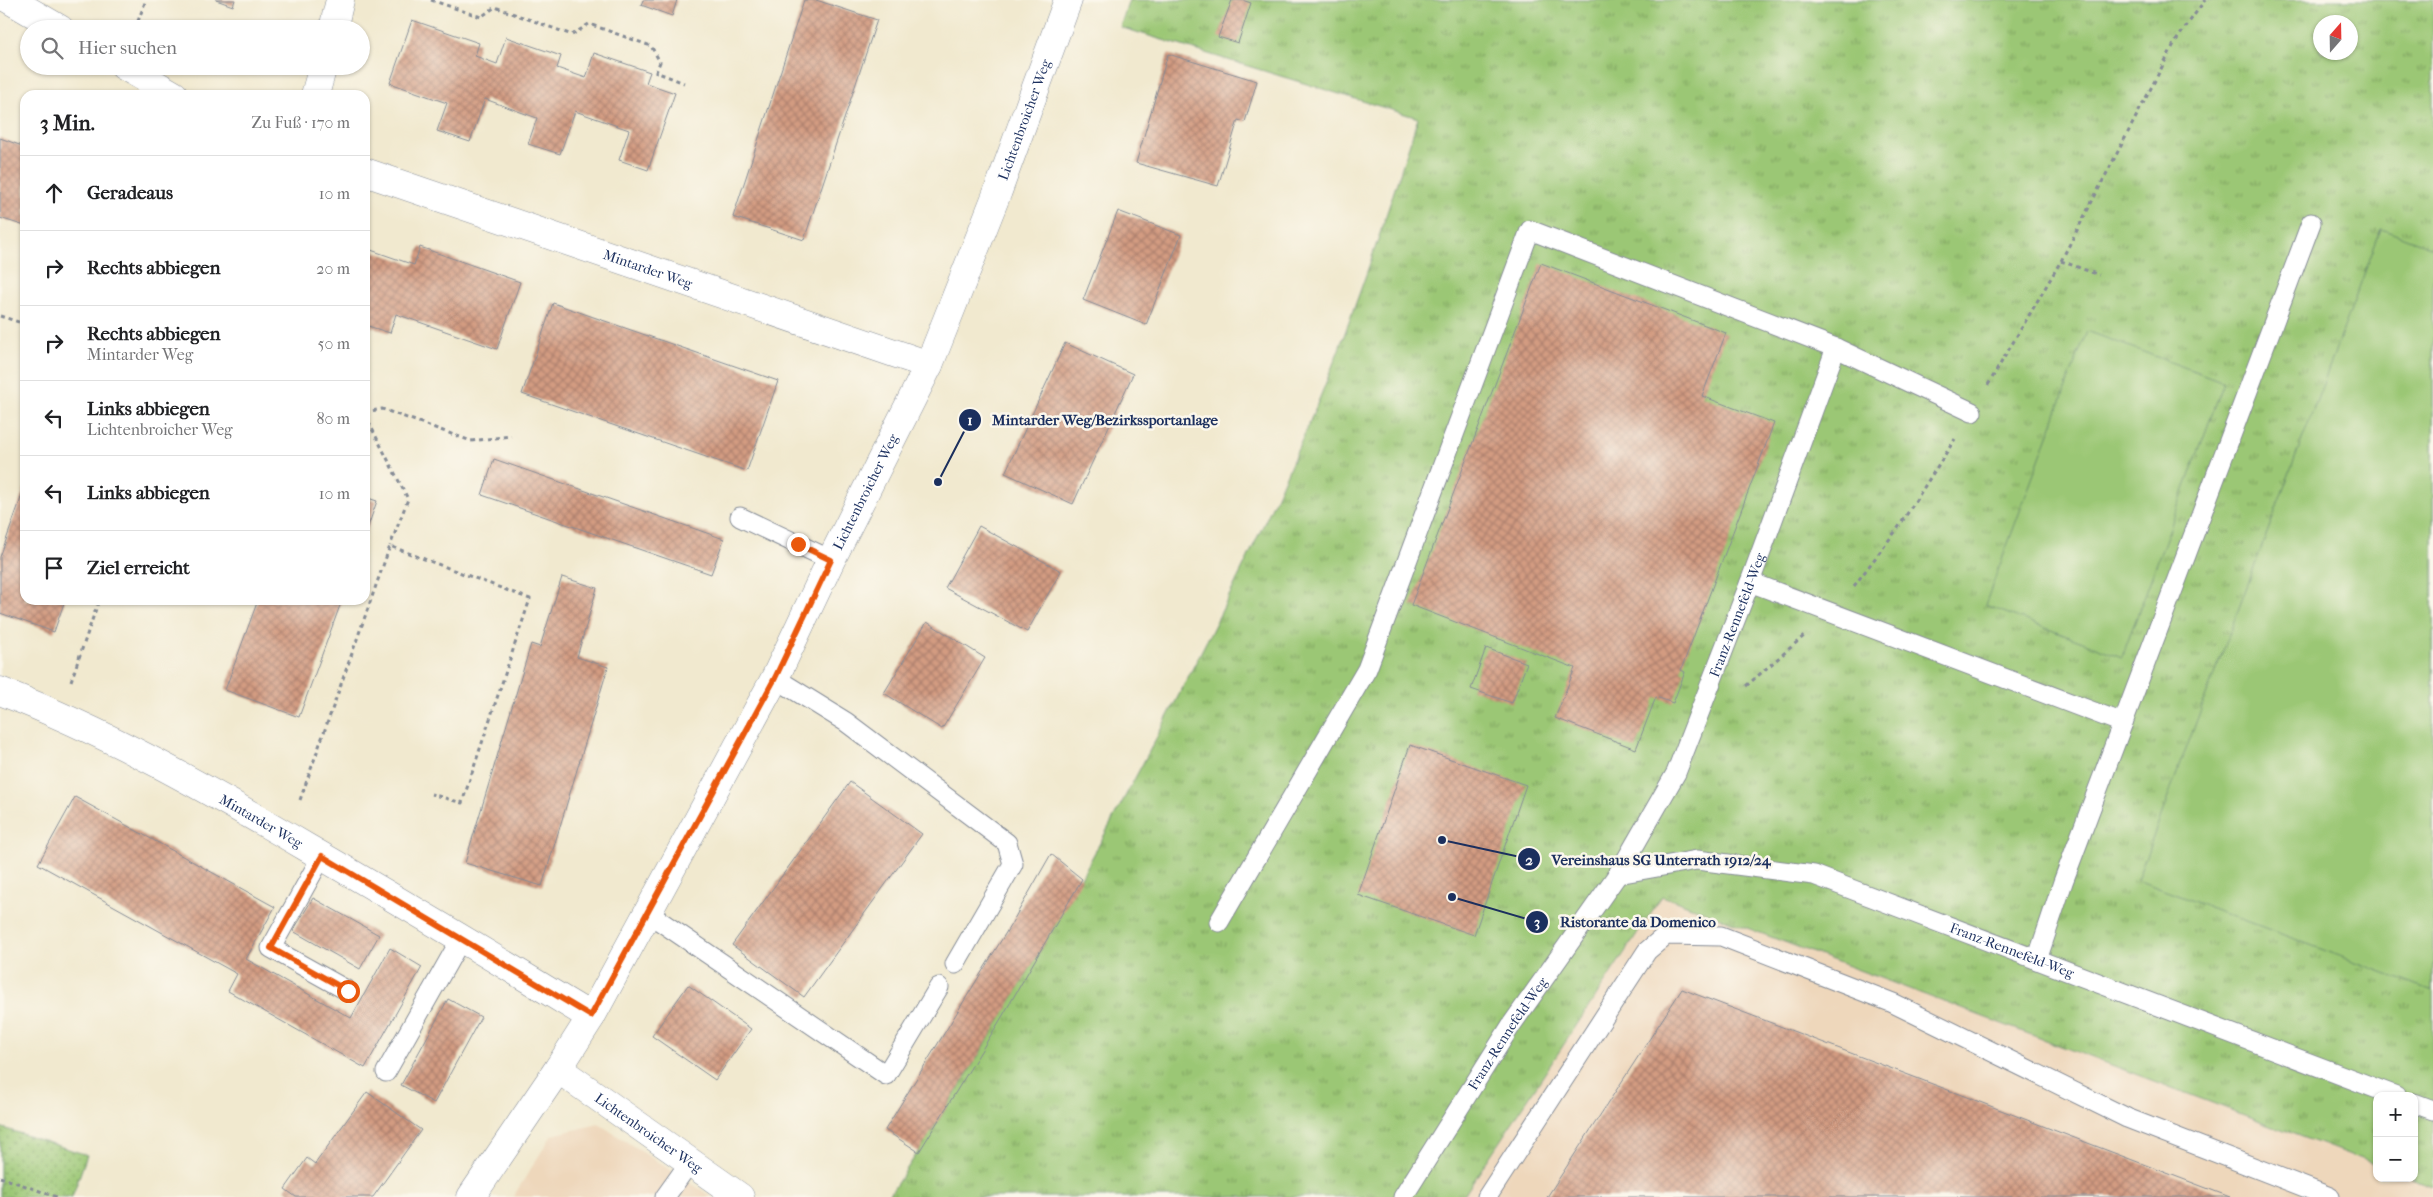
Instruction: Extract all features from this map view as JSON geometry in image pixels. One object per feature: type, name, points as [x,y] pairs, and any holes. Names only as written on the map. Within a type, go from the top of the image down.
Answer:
[{"type":"street","points":[[10,0],[44,20]]},
{"type":"street","points":[[335,20],[340,0]]},
{"type":"street","name":"Lichtenbroicher Weg","points":[[471,1197],[558,1069],[591,1016],[775,678],[831,560],[929,365],[998,192],[1068,0]]},
{"type":"street","points":[[140,75],[165,90]]},
{"type":"street","points":[[317,90],[321,75]]},
{"type":"street","name":"Mintarder Weg","points":[[370,174],[929,365]]},
{"type":"street","name":"Mintarder Weg","points":[[0,692],[59,717],[188,779],[322,856],[591,1016]]},
{"type":"street","name":"Lichtenbroicher Weg","points":[[558,1069],[740,1197]]},
{"type":"lane","points":[[2037,960],[2063,882],[2311,223]]},
{"type":"lane","points":[[1218,922],[1367,669],[1530,230],[1836,348],[1972,412]]},
{"type":"lane","name":"Franz-Rennefeld-Weg","points":[[1403,1197],[1512,1024],[1618,874],[1676,773],[1750,582],[1836,348]]},
{"type":"lane","points":[[740,517],[831,560]]},
{"type":"lane","points":[[1750,582],[2123,722]]},
{"type":"lane","points":[[775,678],[846,722],[1007,843],[1013,864],[955,964]]},
{"type":"lane","points":[[322,856],[271,948],[348,991]]},
{"type":"lane","name":"Franz-Rennefeld-Weg","points":[[1618,874],[1697,860],[1814,875],[2385,1092]]},
{"type":"lane","points":[[648,913],[886,1075],[939,987]]},
{"type":"lane","points":[[1487,1197],[1647,951],[1666,935],[1721,936],[1893,1003],[2127,1118],[2330,1197]]},
{"type":"lane","points":[[386,1072],[461,939]]},
{"type":"lane","points":[[2418,1104],[2433,1110]]},
{"type":"lane","points":[[665,1197],[690,1162]]},
{"type":"path","points":[[138,20],[146,0]]},
{"type":"path","points":[[431,0],[481,17],[495,7],[572,35],[588,24],[652,46],[660,62],[656,72],[684,83]]},
{"type":"path","points":[[1972,412],[2061,261],[2175,42],[2205,0]]},
{"type":"path","points":[[2061,261],[2099,275]]},
{"type":"path","points":[[0,316],[20,322]]},
{"type":"path","points":[[370,413],[382,409],[472,441],[511,436]]},
{"type":"path","points":[[370,424],[408,498],[370,602]]},
{"type":"path","points":[[390,546],[530,599],[462,803],[432,794]]},
{"type":"path","points":[[59,717],[97,605]]},
{"type":"path","points":[[287,836],[369,605]]},
{"type":"path","points":[[0,1177],[57,1197]]},
{"type":"shaded area","points":[[1661,896],[2373,1163],[2373,1182],[2418,1181],[2433,1186],[2433,1197],[1463,1197]]},
{"type":"shaded area","points":[[599,1124],[712,1197],[513,1197],[552,1135]]},
{"type":"green space","points":[[1129,0],[2433,0],[2433,1186],[2418,1181],[2418,1092],[2373,1092],[2373,1163],[1662,896],[1463,1197],[888,1197],[922,1146],[1017,992],[1134,780],[1225,605],[1268,516],[1324,388],[1366,274],[1418,118],[1120,27]]},
{"type":"green space","points":[[2381,229],[2433,248],[2433,991],[2137,880]]},
{"type":"green space","points":[[2087,331],[2224,382],[2122,657],[1985,605]]},
{"type":"green space","points":[[0,1127],[87,1155],[72,1197],[0,1197]]},
{"type":"building","points":[[216,0],[235,0],[233,6]]},
{"type":"building","points":[[643,0],[677,0],[672,16],[641,5]]},
{"type":"building","points":[[804,0],[816,0],[877,20],[804,240],[733,217]]},
{"type":"building","points":[[1232,0],[1242,0],[1251,3],[1238,43],[1218,37]]},
{"type":"building","points":[[412,20],[479,43],[475,56],[497,64],[506,37],[561,56],[557,68],[586,78],[594,53],[650,72],[646,83],[675,93],[648,170],[619,160],[629,130],[575,111],[560,154],[528,144],[537,118],[485,99],[470,142],[437,131],[447,103],[390,83]]},
{"type":"building","points":[[1168,54],[1257,81],[1245,122],[1238,120],[1218,186],[1136,163]]},
{"type":"building","points":[[0,138],[20,145],[20,224],[0,218]]},
{"type":"building","points":[[1118,211],[1181,235],[1146,325],[1083,300]]},
{"type":"building","points":[[420,247],[520,282],[497,349],[396,314],[390,333],[370,327],[370,250],[414,265]]},
{"type":"building","points":[[1541,263],[1726,333],[1702,396],[1774,423],[1681,670],[1685,672],[1673,703],[1656,697],[1636,749],[1555,718],[1575,668],[1411,605]]},
{"type":"building","points":[[553,303],[778,381],[747,471],[522,394]]},
{"type":"building","points":[[1065,343],[1133,374],[1073,504],[1005,473]]},
{"type":"building","points":[[494,459],[724,539],[711,574],[482,495]]},
{"type":"building","points":[[370,499],[377,501],[370,521]]},
{"type":"building","points":[[20,501],[20,605],[63,605],[54,632],[0,613],[0,557]]},
{"type":"building","points":[[979,526],[1061,571],[1027,632],[945,588]]},
{"type":"building","points":[[562,577],[597,588],[577,657],[608,667],[542,886],[465,863],[531,644],[540,647]]},
{"type":"building","points":[[256,605],[340,605],[299,717],[225,690]]},
{"type":"building","points":[[927,622],[985,658],[942,729],[884,693]]},
{"type":"building","points":[[1486,648],[1527,663],[1512,703],[1471,689]]},
{"type":"building","points":[[1410,745],[1526,785],[1474,935],[1358,895]]},
{"type":"building","points":[[850,782],[922,834],[804,997],[732,945]]},
{"type":"building","points":[[75,797],[275,907],[246,959],[351,1018],[390,948],[422,967],[365,1068],[228,991],[237,974],[38,864]]},
{"type":"building","points":[[1051,854],[1082,879],[1002,1017],[919,1152],[885,1130],[1010,926]]},
{"type":"building","points":[[313,898],[379,935],[360,969],[293,931]]},
{"type":"building","points":[[688,985],[751,1029],[715,1080],[652,1036]]},
{"type":"building","points":[[1682,989],[2230,1197],[1547,1197]]},
{"type":"building","points":[[448,999],[481,1017],[434,1103],[401,1085]]},
{"type":"building","points":[[367,1092],[421,1130],[373,1197],[296,1197],[285,1189],[307,1158],[315,1164]]},
{"type":"place","name":"Mintarder Weg/Bezirkssportanlage","points":[[938,482]]},
{"type":"place","name":"Vereinshaus SG Unterrath 1912/24","points":[[1442,840]]},
{"type":"place","name":"Ristorante da Domenico","points":[[1452,897]]},
{"type":"route","points":[[348,991],[271,948],[322,856],[591,1016],[775,678],[831,560],[798,544]]}]
